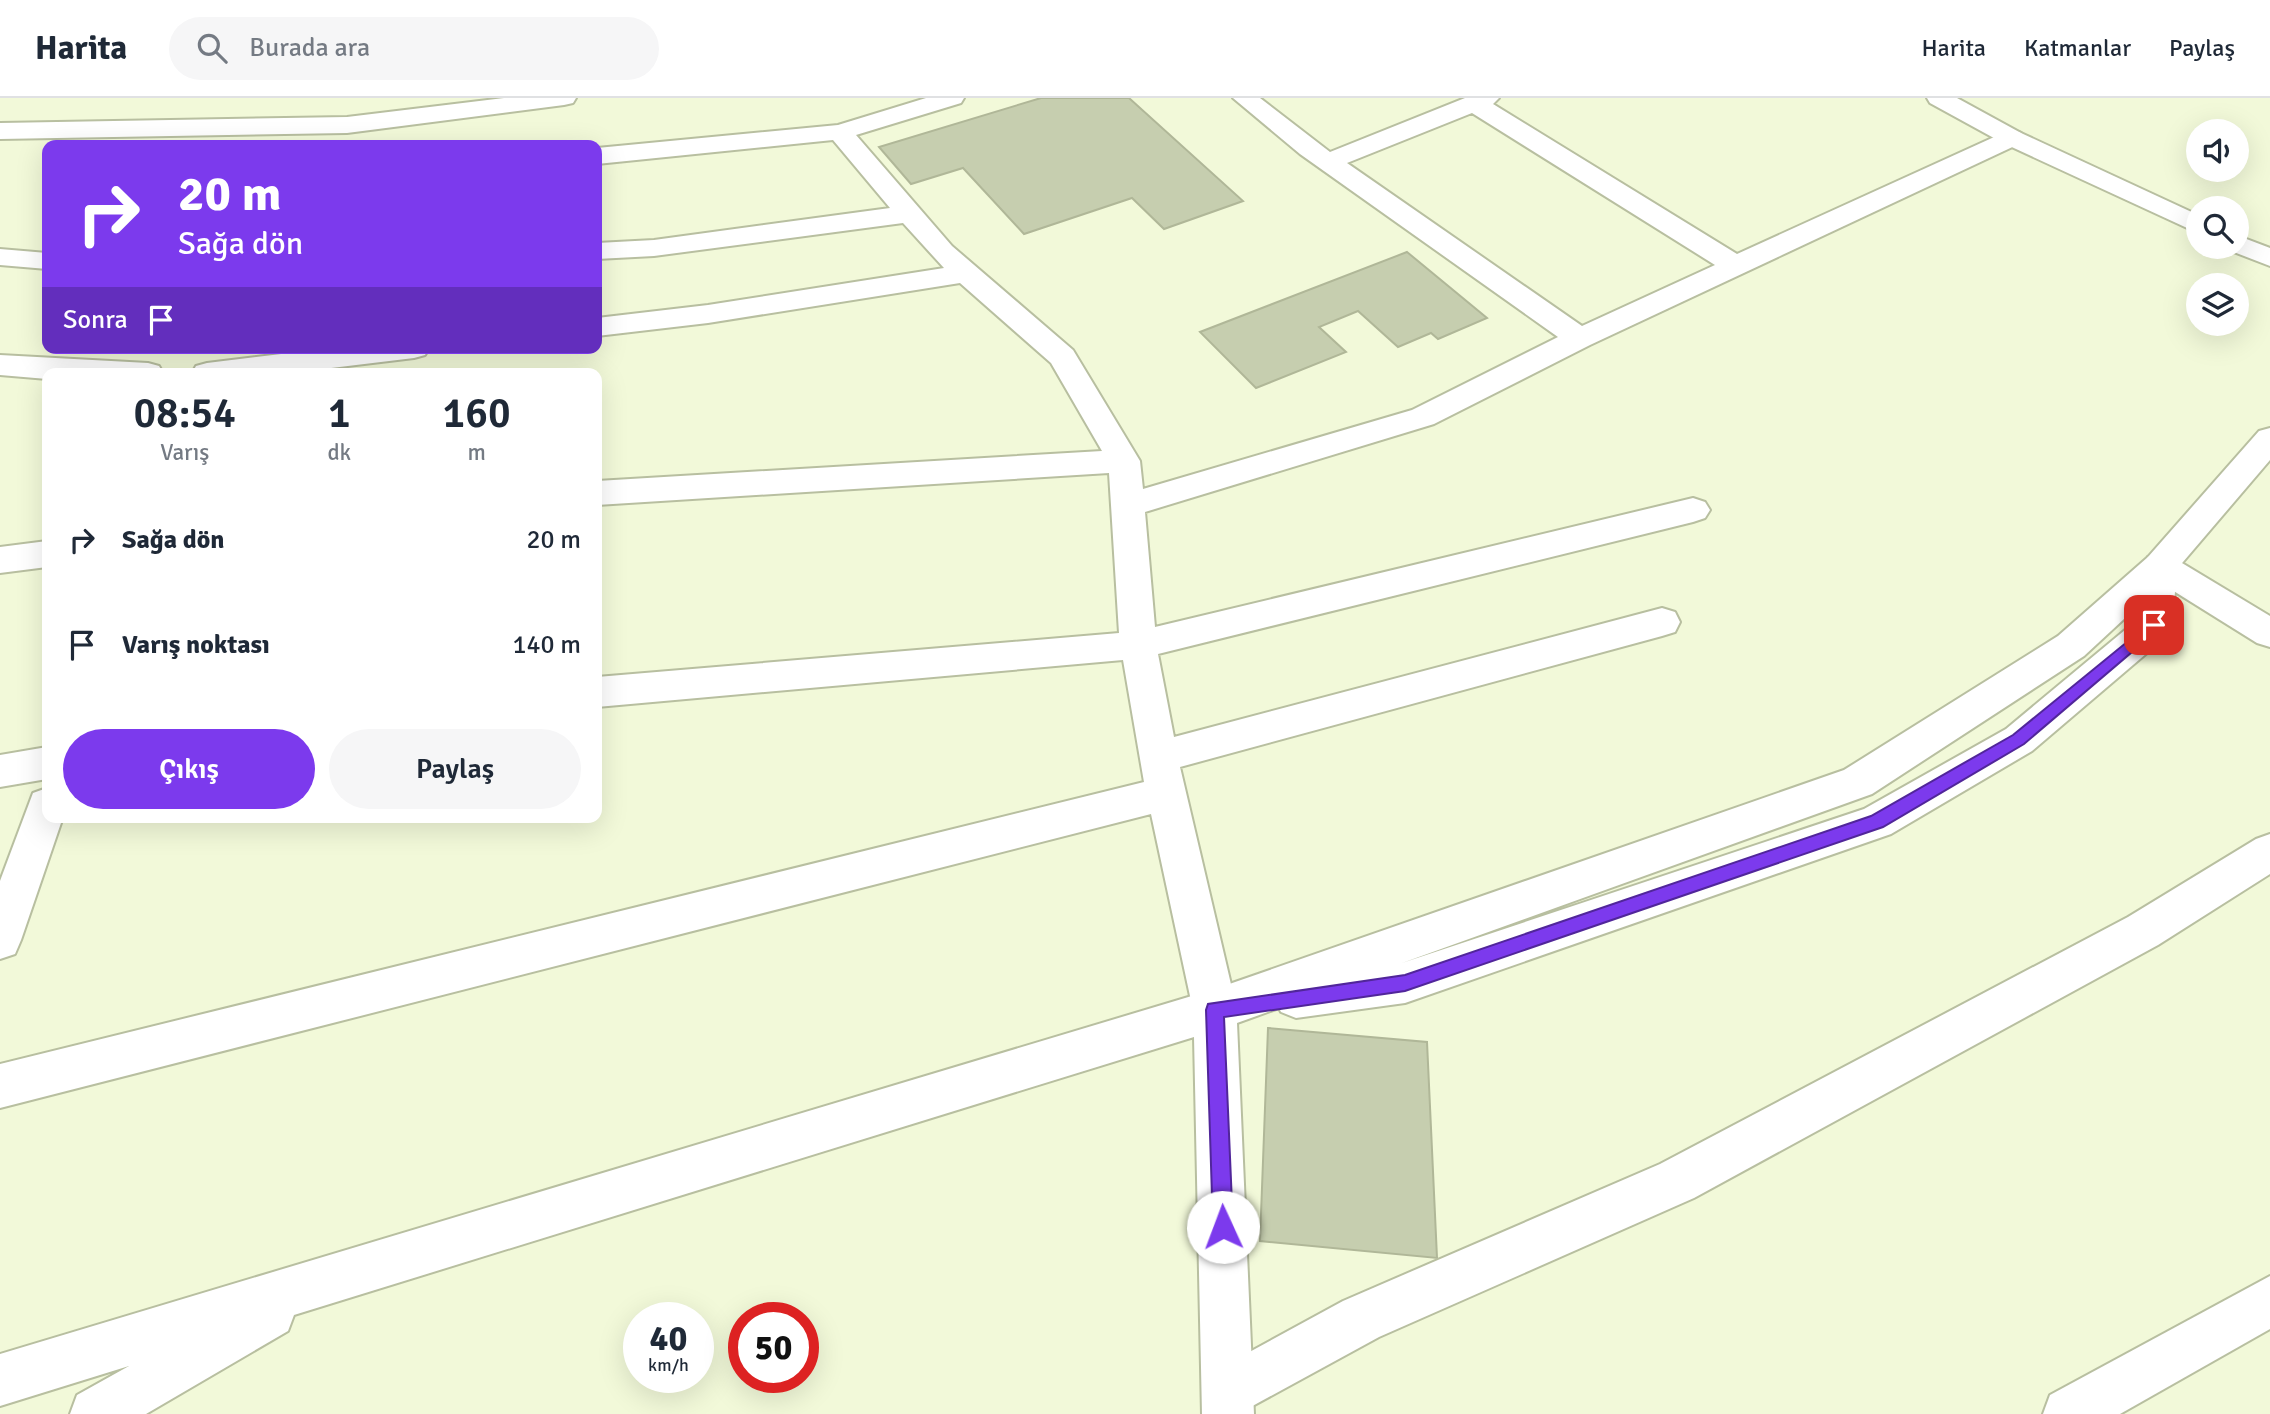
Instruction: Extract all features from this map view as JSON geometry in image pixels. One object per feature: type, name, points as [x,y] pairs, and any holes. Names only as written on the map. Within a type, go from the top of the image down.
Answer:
[{"type":"street","points":[[0,131],[305,135],[404,108],[564,98]]},
{"type":"street","points":[[602,156],[840,132],[952,98]]},
{"type":"street","points":[[1245,98],[1327,162],[1580,338]]},
{"type":"street","points":[[1939,98],[2012,138],[2186,219]]},
{"type":"street","points":[[1327,162],[1481,101],[1735,265]]},
{"type":"street","points":[[840,132],[942,252],[1062,357],[1124,461],[1138,645],[1163,775],[1215,1010],[1229,1402],[1361,1320],[1677,1181],[2143,931],[2270,852]]},
{"type":"street","points":[[1127,505],[1423,416],[1580,338],[2012,138]]},
{"type":"street","points":[[602,251],[654,248],[908,214]]},
{"type":"street","points":[[2249,249],[2270,258]]},
{"type":"street","points":[[0,257],[42,261]]},
{"type":"street","points":[[602,326],[708,314],[967,274]]},
{"type":"street","points":[[144,368],[155,354]]},
{"type":"street","points":[[248,368],[364,354]]},
{"type":"street","points":[[0,365],[42,369]]},
{"type":"street","points":[[0,1380],[1215,1010],[1405,983],[1877,822],[2019,740],[2154,625],[2160,566],[2270,439]]},
{"type":"street","points":[[602,493],[1124,461]]},
{"type":"street","points":[[602,692],[1138,645],[1693,510]]},
{"type":"street","points":[[0,560],[42,555]]},
{"type":"street","points":[[2160,566],[2270,633]]},
{"type":"street","points":[[0,1086],[1163,775],[1662,622]]},
{"type":"street","points":[[0,771],[42,764]]},
{"type":"street","points":[[0,940],[42,819]]},
{"type":"street","points":[[96,1414],[326,1280]]},
{"type":"street","points":[[2069,1414],[2270,1301]]},
{"type":"building","points":[[1041,98],[1129,98],[1243,201],[1164,229],[1132,198],[1024,234],[963,168],[911,184],[879,147]]},
{"type":"building","points":[[1407,252],[1487,318],[1438,339],[1431,333],[1398,347],[1358,311],[1319,327],[1346,352],[1256,388],[1200,332]]},
{"type":"building","points":[[1268,1028],[1427,1042],[1437,1258],[1260,1241]]},
{"type":"route","points":[[1223,1227],[1215,1010],[1405,983],[1877,822],[2019,740],[2154,625]]}]
